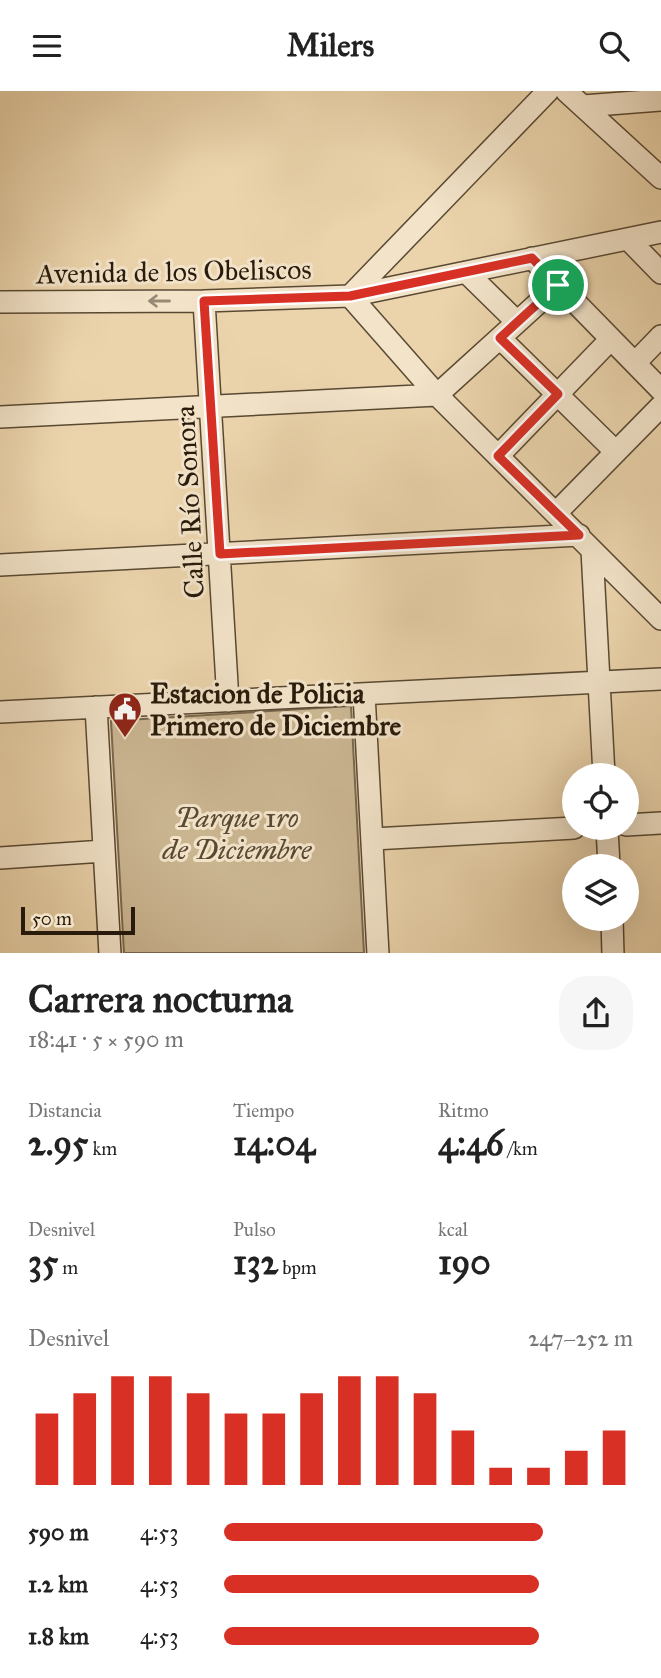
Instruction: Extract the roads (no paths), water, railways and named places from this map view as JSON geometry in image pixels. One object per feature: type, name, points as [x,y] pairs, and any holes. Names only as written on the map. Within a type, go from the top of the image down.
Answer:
[{"type":"street","points":[[548,91],[350,296],[437,395],[661,619]]},
{"type":"street","points":[[566,91],[661,178]]},
{"type":"street","points":[[583,106],[661,100]]},
{"type":"street","name":"Avenida de los Obeliscos","points":[[0,302],[204,301],[350,296],[661,232]]},
{"type":"street","points":[[628,239],[661,273]]},
{"type":"street","points":[[532,258],[661,390]]},
{"type":"street","points":[[466,272],[517,322]]},
{"type":"street","points":[[0,417],[437,395],[558,285]]},
{"type":"street","name":"Calle Río Sonora","points":[[204,301],[228,701]]},
{"type":"street","points":[[635,363],[661,336]]},
{"type":"street","points":[[500,338],[616,451]]},
{"type":"street","points":[[498,456],[611,339]]},
{"type":"street","points":[[556,513],[661,406]]},
{"type":"street","points":[[0,565],[220,554],[585,543]]},
{"type":"street","points":[[585,543],[599,682],[603,763]]},
{"type":"street","points":[[0,712],[661,679]]},
{"type":"street","points":[[364,694],[378,953]]},
{"type":"street","points":[[96,707],[110,953]]},
{"type":"street","points":[[639,824],[661,823]]},
{"type":"street","points":[[373,839],[562,829]]},
{"type":"street","points":[[0,857],[104,851]]},
{"type":"street","points":[[612,931],[613,953]]},
{"type":"place","name":"Estacion de Policia Primero de Diciembre","points":[[125,739]]},
{"type":"park label","name":"Parque 1ro de Diciembre","points":[[237,833]]}]
